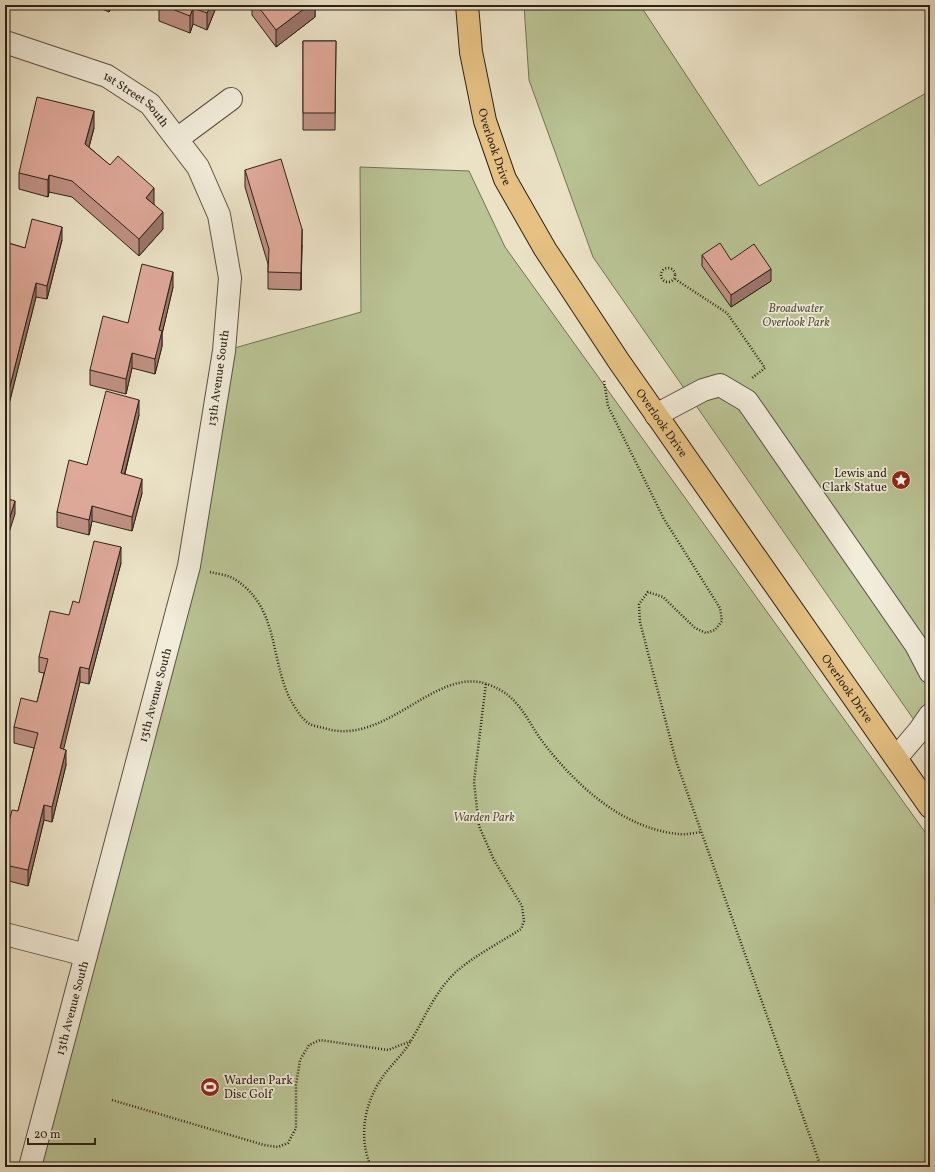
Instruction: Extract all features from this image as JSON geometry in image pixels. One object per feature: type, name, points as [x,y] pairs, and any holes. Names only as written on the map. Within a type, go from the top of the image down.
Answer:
[{"type":"main road","name":"Overlook Drive","points":[[467,5],[470,52],[485,121],[506,179],[545,249],[656,415],[930,807]]},
{"type":"street","name":"1st Street South","points":[[5,42],[107,76],[150,104],[198,167],[219,216]]},
{"type":"street","points":[[177,139],[232,99]]},
{"type":"street","name":"13th Avenue South","points":[[30,1167],[189,566],[224,351],[230,285],[219,216]]},
{"type":"street","points":[[656,415],[703,390],[720,385],[747,401],[916,645],[930,672]]},
{"type":"street","points":[[896,758],[920,731],[930,714]]},
{"type":"street","points":[[5,934],[86,955]]},
{"type":"path","points":[[666,268],[674,270],[675,279],[671,282],[662,280],[662,271],[666,268]]},
{"type":"path","points":[[675,279],[727,312],[765,368],[733,393]]},
{"type":"path","points":[[603,377],[608,406],[664,519],[720,608],[722,621],[715,630],[706,633],[695,628],[663,597],[648,592],[640,604],[640,622],[676,761],[821,1167]]},
{"type":"path","points":[[189,566],[235,579],[250,592],[263,608],[285,688],[295,708],[309,723],[329,730],[352,732],[374,726],[426,696],[461,682],[486,684],[508,694],[523,711],[544,744],[570,773],[602,804],[647,828],[680,834],[701,832]]},
{"type":"path","points":[[371,1167],[367,1157],[363,1131],[368,1104],[383,1077],[411,1041],[435,996],[457,971],[520,929],[524,921],[522,906],[494,860],[479,826],[474,782],[486,684]]},
{"type":"path","points":[[112,1100],[264,1145],[278,1147],[288,1143],[296,1128],[296,1085],[300,1060],[308,1045],[320,1040],[388,1050],[411,1041]]},
{"type":"green space","name":"Broadwater Overlook Park","points":[[524,5],[640,5],[759,186],[930,91],[930,743],[593,257],[529,80]]},
{"type":"green space","name":"Warden Park","points":[[360,167],[469,171],[505,247],[930,839],[930,1167],[29,1167],[189,566],[224,351],[361,312]]},
{"type":"building","points":[[162,5],[211,5],[207,13],[193,8],[190,16]]},
{"type":"building","points":[[257,5],[309,5],[276,30]]},
{"type":"building","points":[[303,41],[336,41],[335,113],[303,113]]},
{"type":"building","points":[[37,97],[94,111],[85,144],[110,165],[118,156],[154,188],[146,198],[163,212],[139,239],[72,181],[49,175],[48,180],[19,173]]},
{"type":"building","points":[[281,159],[302,229],[301,273],[268,272],[269,249],[245,170]]},
{"type":"building","points":[[32,219],[62,227],[47,286],[36,283],[9,390],[5,389],[5,242],[25,248]]},
{"type":"building","points":[[720,243],[731,260],[754,244],[771,269],[731,295],[702,255]]},
{"type":"building","points":[[142,264],[173,272],[159,330],[162,331],[155,359],[132,353],[126,379],[90,370],[103,316],[128,323]]},
{"type":"building","points":[[106,391],[139,400],[121,473],[142,479],[132,517],[92,506],[89,520],[57,512],[69,460],[87,465]]},
{"type":"building","points":[[5,498],[15,501],[5,533]]},
{"type":"building","points":[[94,541],[121,547],[89,669],[80,667],[60,748],[66,750],[52,807],[44,805],[28,870],[5,865],[5,834],[12,810],[18,811],[38,733],[14,727],[21,698],[37,702],[48,659],[39,657],[50,611],[69,615],[73,601],[79,603]]},
{"type":"place","name":"Lewis and Clark Statue","points":[[901,480]]},
{"type":"place","name":"Warden Park Disc Golf","points":[[210,1087]]}]
